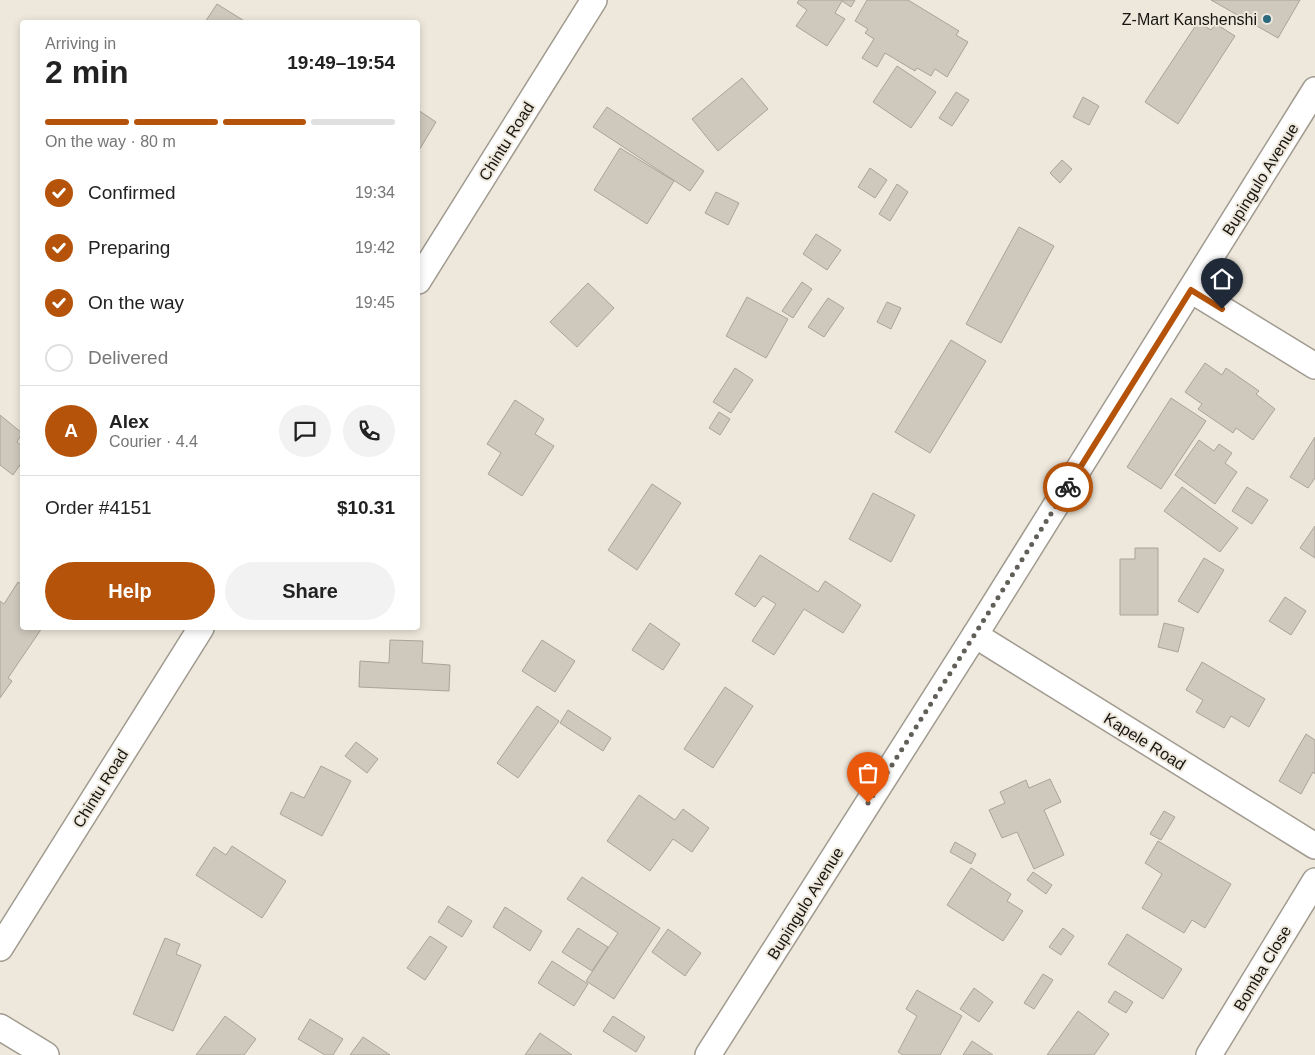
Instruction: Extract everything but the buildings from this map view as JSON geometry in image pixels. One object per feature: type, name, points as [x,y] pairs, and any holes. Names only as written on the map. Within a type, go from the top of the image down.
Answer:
[{"type":"street","name":"Chintu Road","points":[[420,278],[594,0]]},
{"type":"street","name":"Bupingulo Avenue","points":[[708,1055],[975,635],[1315,90]]},
{"type":"street","points":[[1191,290],[1315,366]]},
{"type":"street","name":"Chintu Road","points":[[0,948],[200,630]]},
{"type":"street","name":"Kapele Road","points":[[975,635],[1315,846]]},
{"type":"street","name":"Bomba Close","points":[[1209,1055],[1315,881]]},
{"type":"street","points":[[0,1028],[46,1055]]},
{"type":"way so far","points":[[868,803],[1068,487]]},
{"type":"place","name":"Z-Mart Kanshenshi","points":[[1267,19]]},
{"type":"route","points":[[1068,487],[1191,290],[1222,309]]}]
